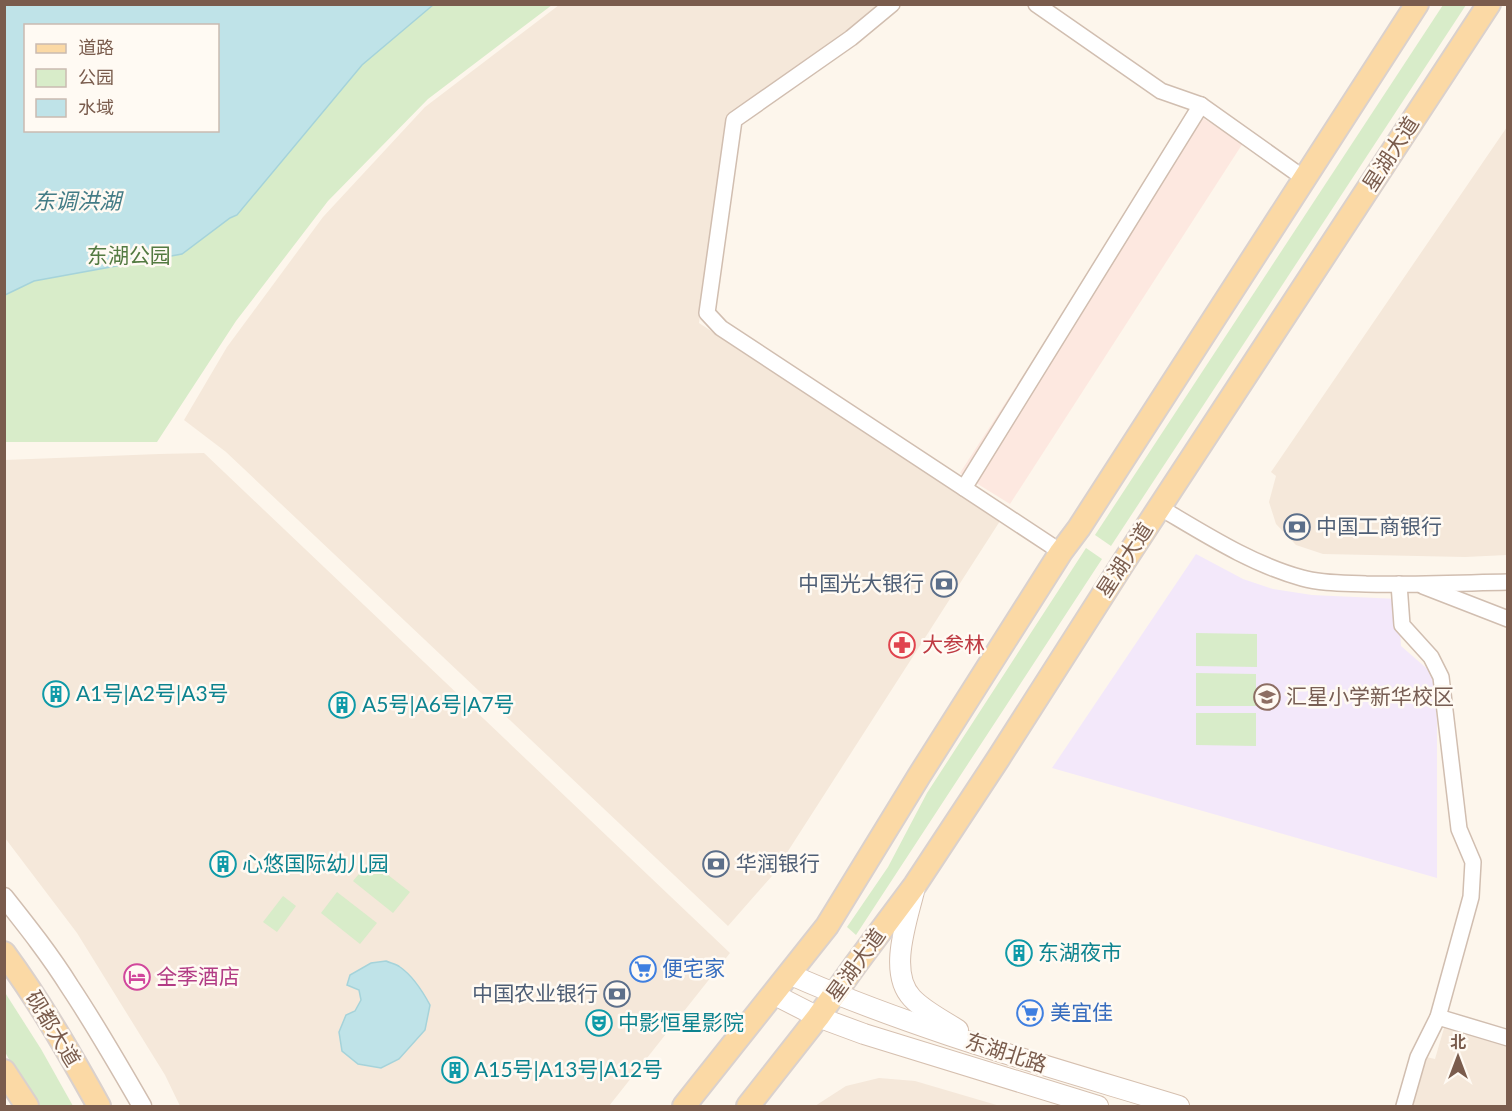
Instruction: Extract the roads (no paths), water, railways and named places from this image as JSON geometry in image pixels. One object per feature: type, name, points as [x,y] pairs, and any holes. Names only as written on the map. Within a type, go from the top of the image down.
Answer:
[{"type":"main road","points":[[684,1107],[827,926],[1061,552],[1417,4]]},
{"type":"main road","name":"星湖大道","points":[[748,1107],[818,1017],[915,885],[1489,4]]},
{"type":"main road","points":[[915,885],[900,955],[902,983],[911,998],[922,1007],[982,1046],[975,1068]]},
{"type":"main road","name":"砚都大道","points":[[4,953],[63,1043],[99,1107]]},
{"type":"main road","name":"东湖北路","points":[[789,974],[835,994],[982,1046],[1179,1107]]},
{"type":"main road","name":"东湖北路","points":[[773,994],[818,1017],[864,1034],[1098,1107]]},
{"type":"main road","points":[[4,1071],[27,1107]]},
{"type":"street","points":[[892,4],[851,38],[734,120],[707,313],[721,328],[1061,552]]},
{"type":"street","points":[[1036,4],[1161,91],[1202,105],[1305,178]]},
{"type":"street","points":[[964,488],[1202,105]]},
{"type":"street","points":[[1160,507],[1247,557],[1304,579],[1331,583],[1508,582]]},
{"type":"street","points":[[1405,584],[1426,587],[1508,619]]},
{"type":"street","points":[[1404,1107],[1418,1057],[1438,1017],[1471,897],[1473,862],[1459,829],[1441,677],[1431,657],[1402,625],[1405,584]]},
{"type":"street","points":[[4,897],[38,939],[70,985],[142,1107]]},
{"type":"street","points":[[1438,1017],[1508,1038]]},
{"type":"water","name":"东调洪湖","points":[[5,4],[433,4],[362,65],[237,215],[182,254],[34,281],[5,295]]},
{"type":"water","points":[[386,961],[398,966],[409,975],[430,1005],[425,1030],[399,1059],[381,1068],[358,1064],[342,1051],[339,1032],[346,1015],[355,1011],[361,1000],[359,990],[347,985],[350,975],[371,963]]},
{"type":"place","name":"中国工商银行","points":[[1297,527]]},
{"type":"place","name":"中国光大银行","points":[[944,584]]},
{"type":"place","name":"大参林","points":[[902,645]]},
{"type":"place","name":"A1号|A2号|A3号","points":[[56,694]]},
{"type":"place","name":"汇星小学新华校区","points":[[1267,697]]},
{"type":"place","name":"A5号|A6号|A7号","points":[[342,705]]},
{"type":"place","name":"心悠国际幼儿园","points":[[223,864]]},
{"type":"place","name":"华润银行","points":[[716,864]]},
{"type":"place","name":"东湖夜市","points":[[1019,953]]},
{"type":"place","name":"便宅家","points":[[643,969]]},
{"type":"place","name":"全季酒店","points":[[137,977]]},
{"type":"place","name":"中国农业银行","points":[[617,994]]},
{"type":"place","name":"美宜佳","points":[[1030,1013]]},
{"type":"place","name":"中影恒星影院","points":[[599,1023]]},
{"type":"place","name":"A15号|A13号|A12号","points":[[455,1070]]},
{"type":"park label","name":"东湖公园","points":[[129,256]]}]
